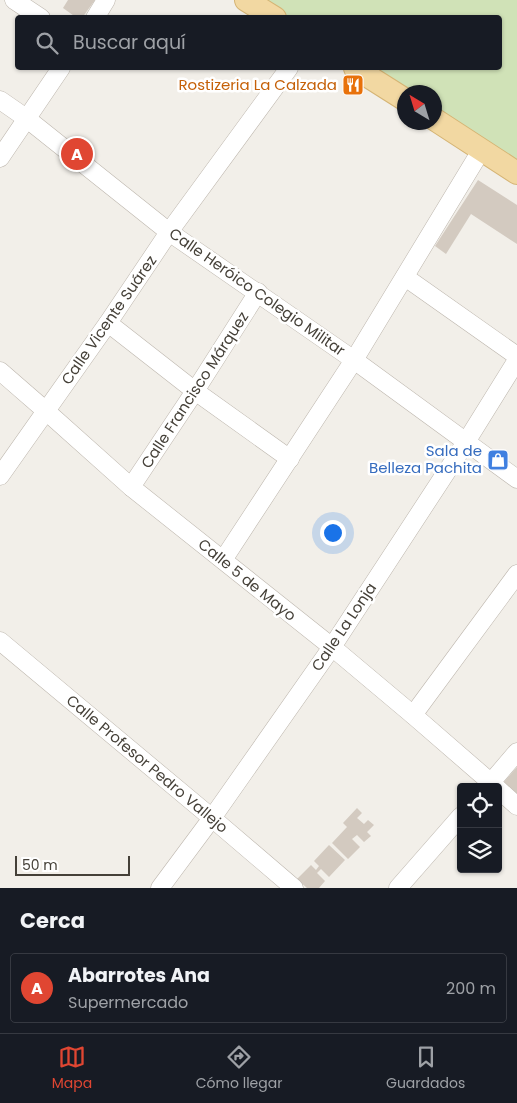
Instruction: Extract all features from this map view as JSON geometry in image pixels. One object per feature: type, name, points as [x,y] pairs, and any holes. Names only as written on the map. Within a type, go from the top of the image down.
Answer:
[{"type":"main road","points":[[246,0],[271,15]]},
{"type":"main road","points":[[358,70],[397,95]]},
{"type":"main road","points":[[442,124],[517,172]]},
{"type":"street","points":[[14,0],[36,15]]},
{"type":"street","points":[[97,15],[106,0]]},
{"type":"street","points":[[0,158],[60,70]]},
{"type":"street","name":"Calle Vicente Suárez","points":[[0,476],[108,323],[169,232],[288,70]]},
{"type":"street","name":"Calle Heróico Colegio Militar","points":[[0,100],[26,118],[169,232],[354,360],[517,479]]},
{"type":"street","points":[[223,560],[354,360],[482,149]]},
{"type":"street","points":[[405,277],[517,356]]},
{"type":"street","name":"Calle Francisco Márquez","points":[[132,487],[196,391],[258,292]]},
{"type":"street","points":[[108,323],[196,391],[290,459]]},
{"type":"street","name":"Calle La Lonja","points":[[160,888],[212,818],[332,647],[466,442],[517,360]]},
{"type":"street","name":"Calle 5 de Mayo","points":[[0,371],[132,487],[332,647],[490,783]]},
{"type":"street","points":[[413,715],[517,574]]},
{"type":"street","name":"Calle Profesor Pedro Vallejo","points":[[0,641],[294,888]]},
{"type":"street","points":[[495,783],[517,752]]},
{"type":"street","name":"Calle 5 de Mayo","points":[[502,794],[517,806]]},
{"type":"street","points":[[398,888],[457,821]]},
{"type":"green space","points":[[254,0],[517,0],[517,167],[442,119],[442,85],[397,85],[397,88],[364,70],[502,70],[502,15],[279,15]]},
{"type":"building","points":[[68,0],[95,0],[84,15],[73,15],[63,8]]},
{"type":"building","points":[[478,180],[517,205],[517,244],[471,214],[446,254],[435,246]]},
{"type":"building","points":[[517,767],[517,794],[503,783]]},
{"type":"building","points":[[357,808],[362,813],[357,818],[364,824],[368,820],[374,825],[367,832],[371,836],[364,842],[357,835],[352,839],[360,847],[348,859],[332,843],[347,827],[343,823]]},
{"type":"building","points":[[329,845],[345,860],[329,877],[321,869],[317,873],[325,881],[319,888],[307,888],[297,879],[311,865],[316,870],[319,866],[314,861]]},
{"type":"place","name":"Rostizeria La Calzada","points":[[353,85]]},
{"type":"place","name":"Abarrotes Ana","points":[[77,154]]},
{"type":"place","name":"Sala de Belleza Pachita","points":[[498,460]]}]
